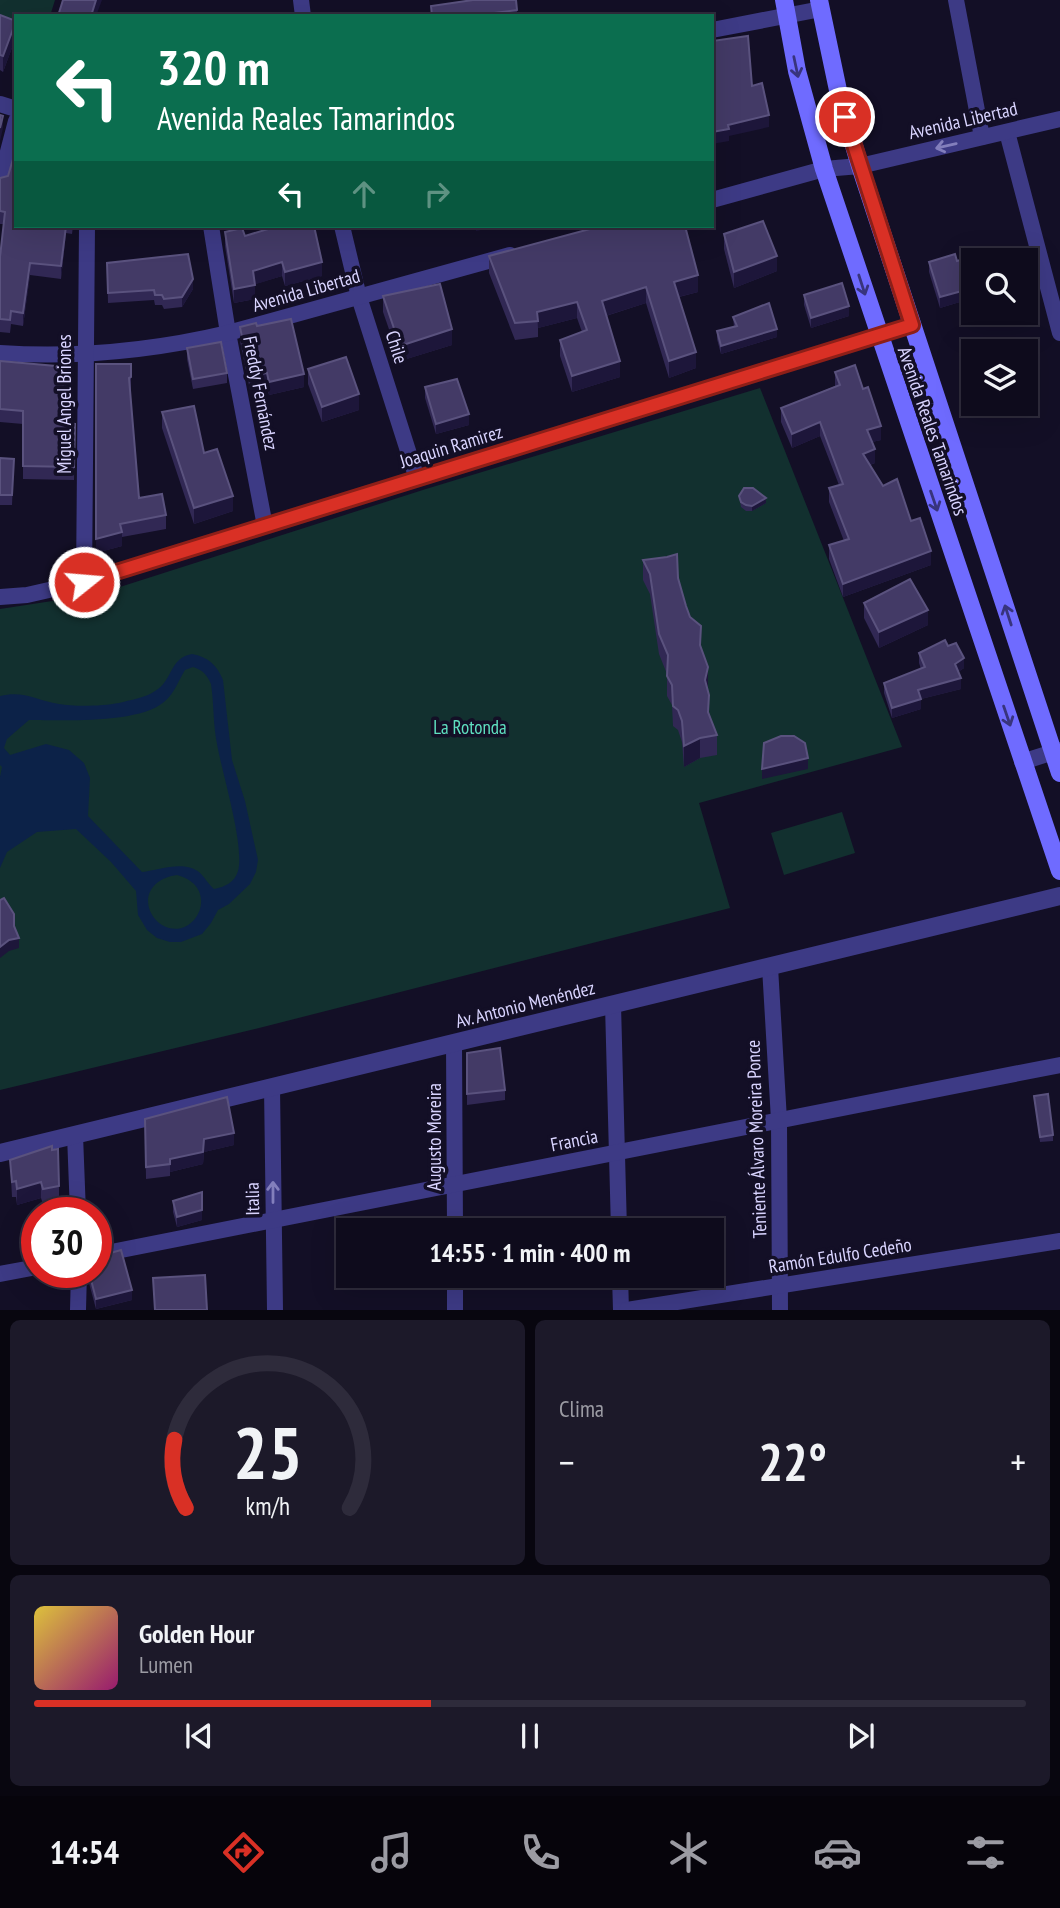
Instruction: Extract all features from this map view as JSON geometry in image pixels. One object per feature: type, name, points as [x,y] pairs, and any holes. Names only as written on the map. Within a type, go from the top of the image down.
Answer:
[{"type":"main road","name":"Avenida Reales Tamarindos","points":[[820,5],[839,95],[860,166],[1057,751],[1060,773]]},
{"type":"main road","name":"Avenida Reales Tamarindos","points":[[785,8],[797,71],[824,169],[1060,871]]},
{"type":"street","points":[[956,0],[982,138]]},
{"type":"street","points":[[714,29],[785,8],[820,5]]},
{"type":"street","name":"Avenida Libertad","points":[[714,199],[824,169],[860,166],[1060,119]]},
{"type":"street","points":[[0,182],[14,129]]},
{"type":"street","points":[[1007,132],[1060,333]]},
{"type":"street","name":"Miguel Angel Briones","points":[[84,582],[87,228]]},
{"type":"street","name":"Freddy Fernández","points":[[211,228],[228,333],[265,526]]},
{"type":"street","name":"Chile","points":[[342,228],[359,297],[418,479]]},
{"type":"street","name":"Avenida Libertad","points":[[0,353],[86,355],[181,344],[527,251]]},
{"type":"street","name":"Joaquin Ramirez","points":[[0,597],[27,595],[84,582],[912,325]]},
{"type":"street","points":[[1022,762],[1057,751]]},
{"type":"street","name":"Av. Antonio Menéndez","points":[[0,1153],[1060,896]]},
{"type":"street","name":"Teniente Álvaro Moreira Ponce","points":[[770,967],[779,1120],[780,1310]]},
{"type":"street","points":[[613,1005],[619,1218]]},
{"type":"street","name":"Augusto Moreira","points":[[454,1043],[455,1218]]},
{"type":"street","name":"Francia","points":[[112,1252],[1060,1065]]},
{"type":"street","name":"Italia","points":[[272,1087],[275,1310]]},
{"type":"street","points":[[75,1135],[77,1197]]},
{"type":"street","name":"Ramón Edulfo Cedeño","points":[[627,1310],[1060,1241]]},
{"type":"street","points":[[0,1275],[21,1270]]},
{"type":"street","points":[[78,1310],[79,1288]]},
{"type":"street","points":[[455,1288],[455,1310]]},
{"type":"street","points":[[620,1288],[621,1310]]},
{"type":"green space","points":[[0,0],[55,0],[51,14],[14,14],[14,27],[0,23]]},
{"type":"green space","name":"La Rotonda","points":[[760,388],[902,747],[699,803],[730,908],[263,1027],[0,1090],[0,609],[98,594],[426,489]]},
{"type":"green space","points":[[842,812],[855,853],[784,875],[771,833]]},
{"type":"water","points":[[192,654],[203,657],[215,666],[223,680],[232,760],[245,801],[258,860],[250,884],[229,904],[218,910],[202,934],[181,942],[170,942],[157,938],[147,930],[138,915],[136,891],[111,862],[76,829],[37,832],[7,852],[0,868],[0,696],[23,695],[73,706],[119,703],[142,697],[161,687],[175,665],[185,656]],"holes":[[[193,667],[204,673],[211,684],[216,736],[238,845],[237,875],[229,883],[214,889],[193,868],[171,867],[142,872],[88,816],[90,778],[84,763],[69,750],[46,744],[10,755],[4,748],[7,739],[29,720],[100,719],[152,709],[168,698],[185,670]],[[177,875],[191,881],[199,891],[201,901],[199,912],[193,921],[185,927],[174,929],[156,920],[148,901],[151,890],[159,881]]]},
{"type":"building","points":[[63,0],[96,0],[92,14],[59,14]]},
{"type":"building","points":[[473,0],[516,0],[517,10],[486,14],[432,14],[431,6]]},
{"type":"building","points":[[0,15],[14,20],[14,26],[3,56],[0,55]]},
{"type":"building","points":[[748,36],[752,86],[762,83],[769,115],[728,125],[729,129],[714,132],[714,41]]},
{"type":"building","points":[[14,156],[14,228],[66,228],[61,266],[30,263],[23,313],[11,311],[10,320],[0,319],[0,257],[5,212],[0,211],[0,178],[8,176]]},
{"type":"building","points":[[763,221],[777,256],[734,272],[724,234]]},
{"type":"building","points":[[242,228],[245,236],[271,228],[314,228],[322,262],[285,272],[282,262],[253,271],[255,285],[234,289],[225,232]]},
{"type":"building","points":[[594,228],[686,228],[698,275],[674,282],[696,352],[669,361],[646,287],[602,301],[620,361],[572,376],[560,340],[587,330],[577,302],[537,312],[538,321],[515,323],[489,256]]},
{"type":"building","points":[[188,254],[193,279],[182,297],[164,299],[162,295],[155,295],[154,290],[108,293],[107,263]]},
{"type":"building","points":[[955,254],[957,261],[961,260],[961,291],[940,297],[929,262]]},
{"type":"building","points":[[842,283],[849,306],[811,318],[804,295]]},
{"type":"building","points":[[440,284],[452,329],[400,346],[383,296]]},
{"type":"building","points":[[769,303],[777,329],[721,346],[717,331],[737,326],[733,317]]},
{"type":"building","points":[[291,319],[304,374],[269,382],[267,373],[250,376],[240,327]]},
{"type":"building","points":[[221,342],[227,373],[193,379],[187,348]]},
{"type":"building","points":[[346,357],[359,394],[322,407],[308,369]]},
{"type":"building","points":[[0,361],[67,367],[66,383],[63,383],[61,423],[75,424],[74,467],[23,466],[23,411],[0,409]]},
{"type":"building","points":[[96,364],[131,364],[129,378],[139,498],[162,494],[166,515],[120,524],[122,532],[96,539]]},
{"type":"building","points":[[855,365],[863,389],[868,387],[881,426],[867,430],[875,449],[863,454],[883,486],[897,479],[911,521],[920,518],[931,551],[843,584],[829,545],[849,539],[829,488],[843,484],[820,422],[792,434],[781,408],[840,385],[835,372]]},
{"type":"building","points":[[457,379],[469,414],[436,424],[425,387]]},
{"type":"building","points":[[194,406],[204,453],[217,449],[233,496],[194,508],[162,412]]},
{"type":"building","points":[[0,458],[14,459],[12,495],[0,495]]},
{"type":"building","points":[[744,488],[753,488],[766,498],[752,506],[746,505],[741,502],[739,496]]},
{"type":"building","points":[[677,554],[678,578],[686,606],[690,617],[701,626],[700,645],[708,667],[705,680],[709,695],[708,712],[717,735],[700,738],[684,746],[682,721],[678,710],[673,706],[672,685],[667,676],[668,655],[659,634],[650,574],[643,560]]},
{"type":"building","points":[[910,579],[928,610],[879,632],[864,603]]},
{"type":"building","points":[[945,640],[948,646],[956,643],[964,658],[955,664],[961,678],[918,690],[921,699],[892,708],[884,683],[925,667],[919,653]]},
{"type":"building","points":[[781,736],[794,736],[805,743],[808,758],[762,769],[764,743]]},
{"type":"building","points":[[4,898],[14,914],[14,926],[19,938],[9,940],[0,947],[0,900]]},
{"type":"building","points":[[500,1048],[505,1090],[467,1094],[467,1053]]},
{"type":"building","points":[[1048,1094],[1053,1135],[1040,1137],[1034,1096]]},
{"type":"building","points":[[227,1097],[234,1133],[204,1139],[203,1152],[170,1159],[170,1164],[146,1167],[145,1119]]},
{"type":"building","points":[[52,1146],[52,1150],[58,1149],[59,1186],[43,1189],[41,1182],[17,1189],[16,1181],[12,1182],[10,1160]]},
{"type":"building","points":[[202,1192],[202,1210],[177,1217],[173,1201]]},
{"type":"building","points":[[121,1250],[132,1290],[96,1299],[93,1288],[112,1288],[112,1253]]},
{"type":"building","points":[[205,1275],[207,1310],[155,1310],[153,1278]]},
{"type":"route","points":[[84,582],[912,325],[845,117]]}]
